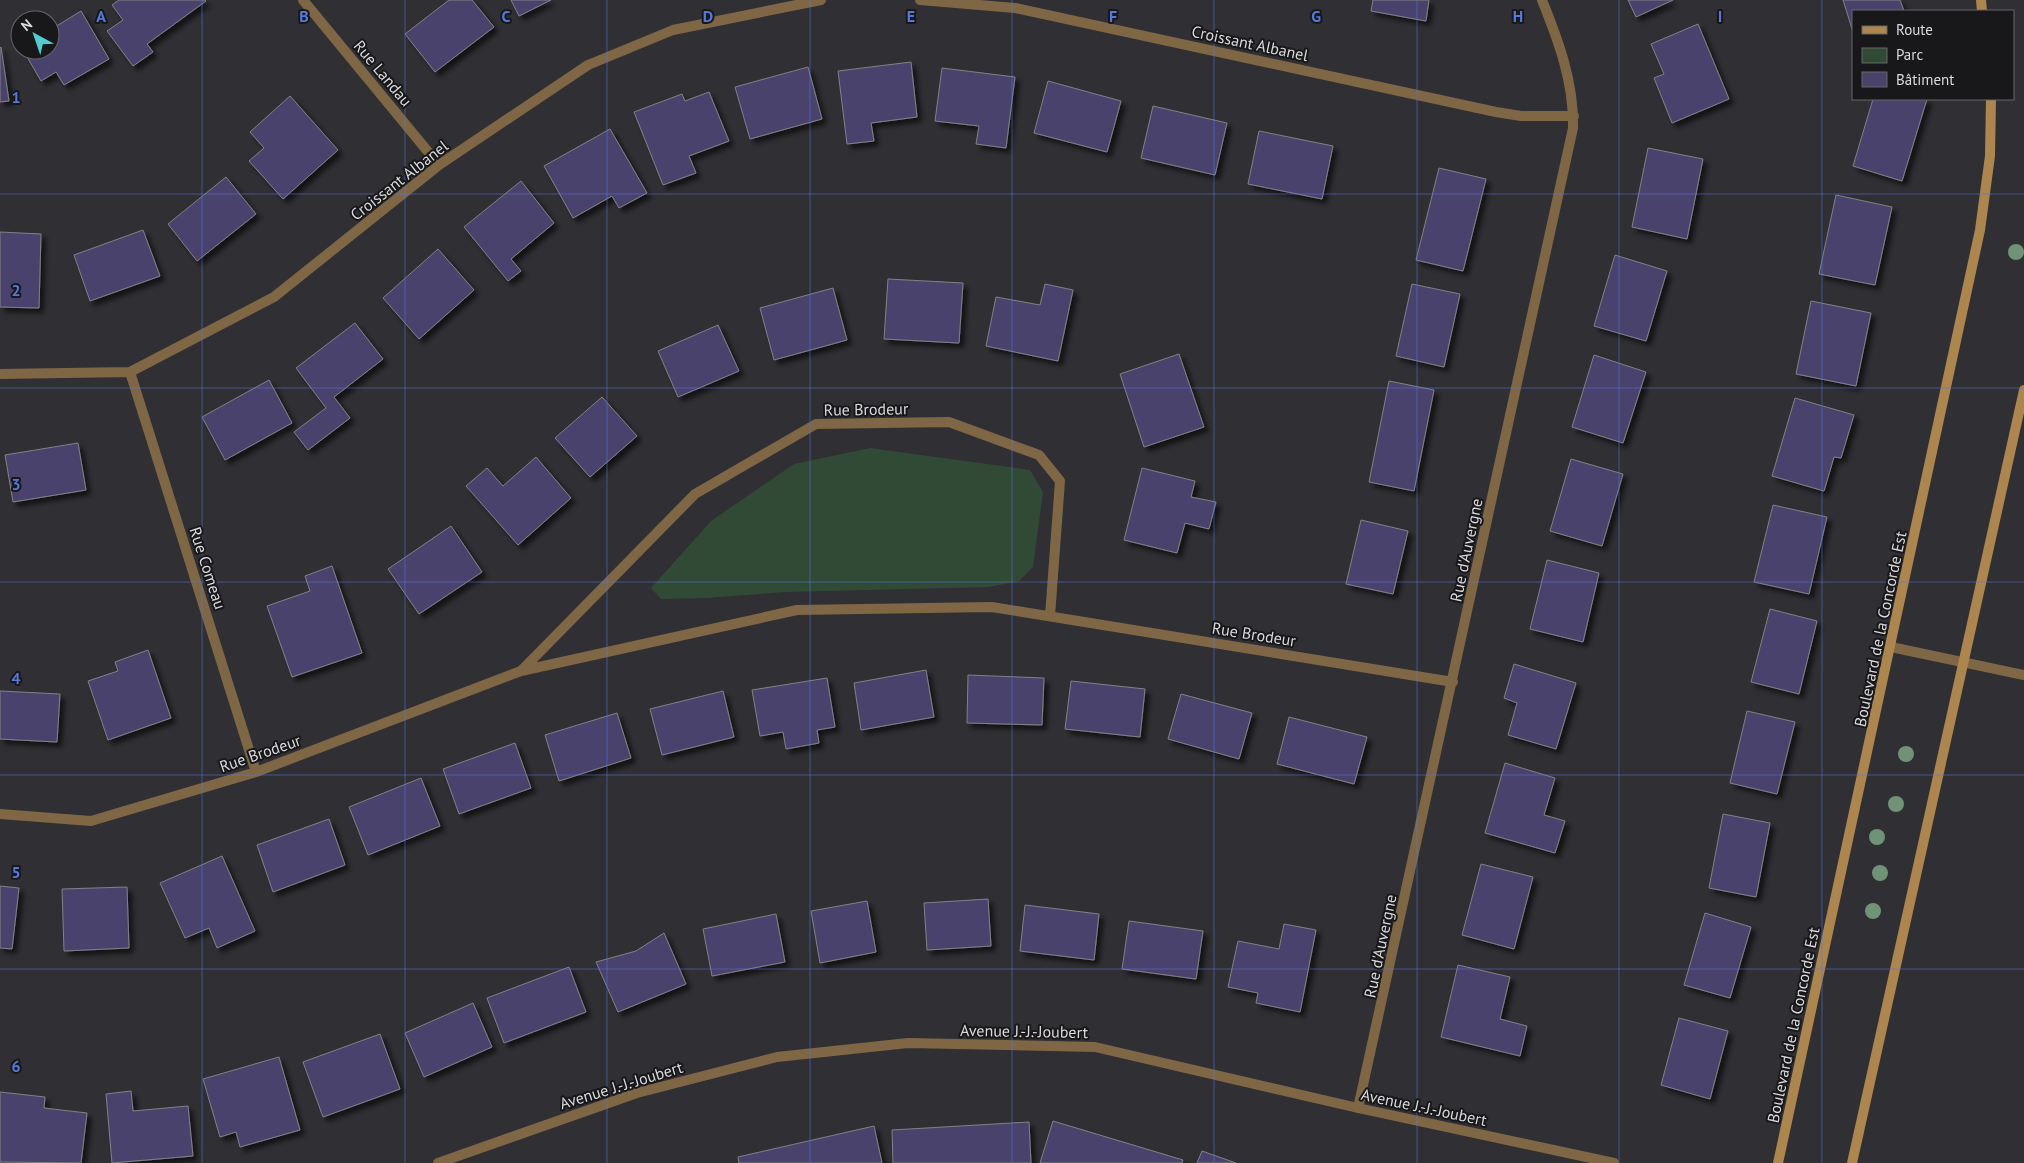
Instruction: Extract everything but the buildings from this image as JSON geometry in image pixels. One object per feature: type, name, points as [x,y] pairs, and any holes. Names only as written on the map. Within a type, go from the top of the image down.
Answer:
[{"type":"street","name":"Rue Landau","points":[[303,0],[439,165]]},
{"type":"street","name":"Croissant Albanel","points":[[0,374],[130,372],[274,297],[439,165],[588,65],[673,30],[821,0]]},
{"type":"street","name":"Croissant Albanel","points":[[920,0],[1015,8],[1496,112],[1521,116],[1574,116]]},
{"type":"street","name":"Rue d'Auvergne","points":[[1358,1108],[1453,682],[1573,128],[1572,95],[1565,63],[1560,44],[1542,0]]},
{"type":"street","name":"Boulevard de la Concorde Est","points":[[1778,1163],[1980,230],[1990,156],[1991,100]]},
{"type":"street","name":"Rue Comeau","points":[[130,372],[256,772]]},
{"type":"street","points":[[1852,1163],[2024,390]]},
{"type":"street","name":"Rue Brodeur","points":[[520,671],[695,494],[816,424],[949,422],[1039,455],[1060,481],[1050,616]]},
{"type":"street","name":"Rue Brodeur","points":[[0,814],[91,821],[256,772],[520,671],[796,610],[992,606],[1453,682]]},
{"type":"street","points":[[1891,646],[2024,675]]},
{"type":"street","name":"Avenue J.-J.-Joubert","points":[[438,1163],[637,1093],[665,1085],[777,1057],[908,1043],[1095,1047],[1358,1108],[1614,1163]]},
{"type":"green space","points":[[870,448],[1030,470],[1043,492],[1033,567],[1019,581],[989,587],[786,592],[706,598],[661,599],[651,588],[711,521],[794,464]]}]
